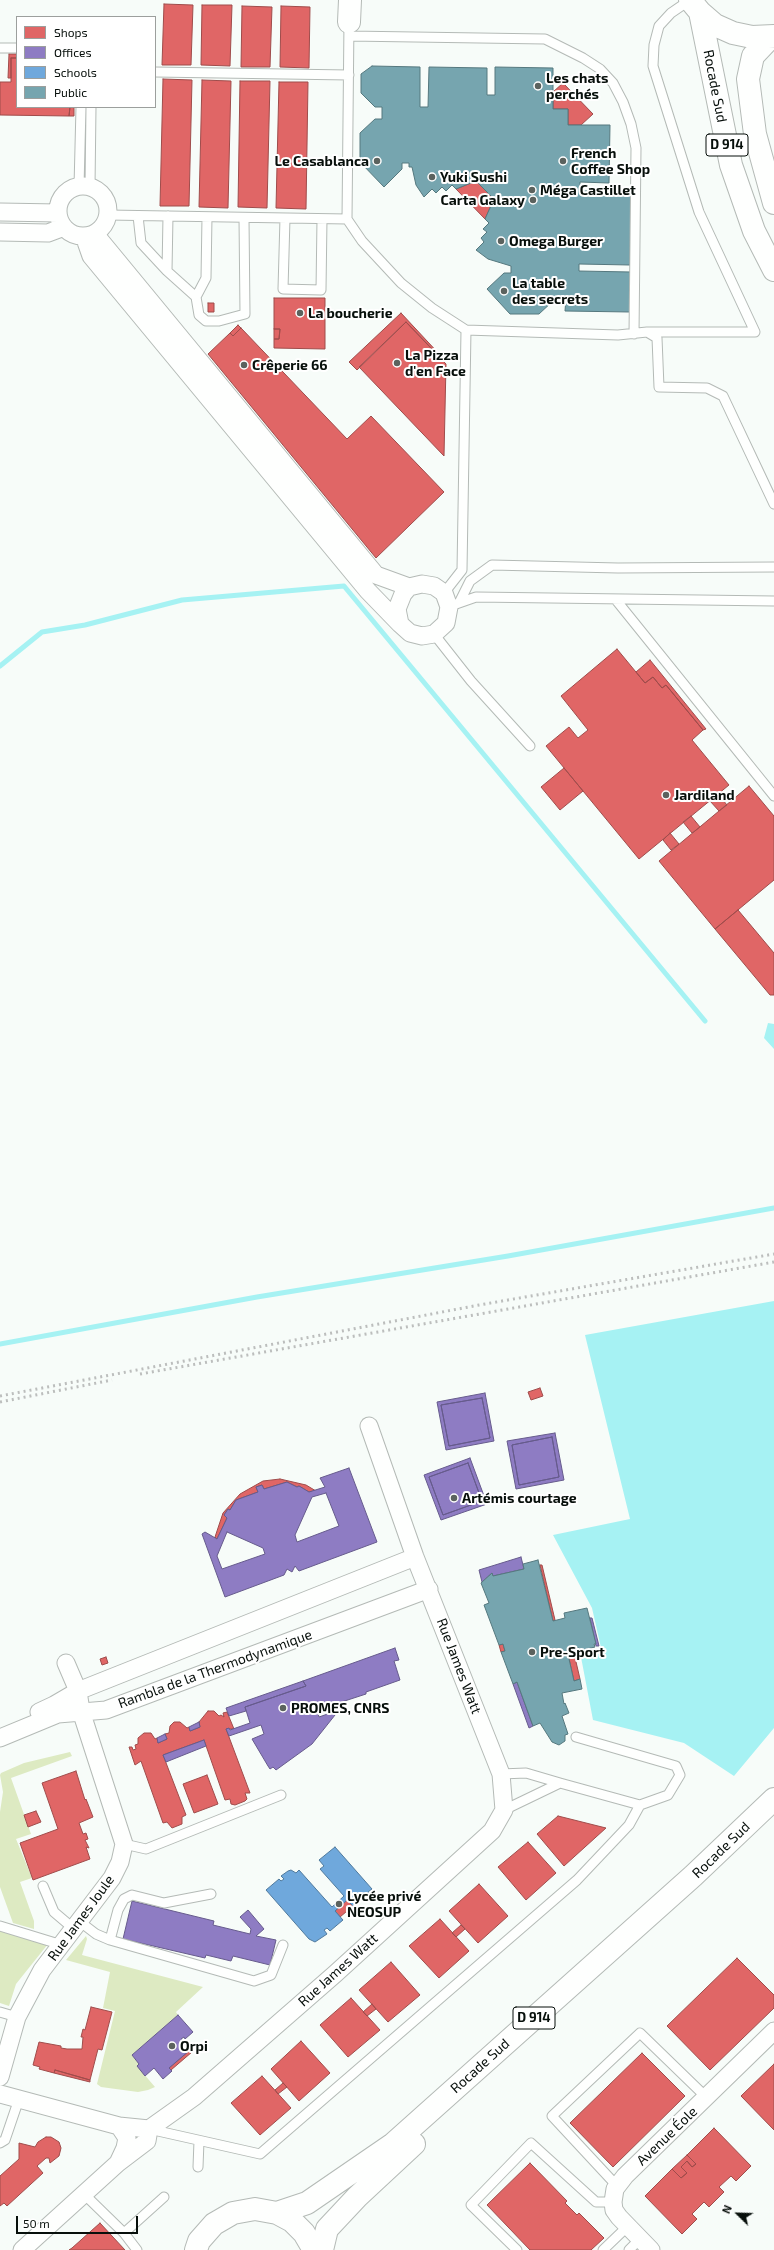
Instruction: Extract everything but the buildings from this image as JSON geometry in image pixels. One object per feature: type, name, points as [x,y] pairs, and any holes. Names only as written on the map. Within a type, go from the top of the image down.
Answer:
[{"type":"main road","points":[[694,4],[715,25],[733,33],[752,37],[772,37]]},
{"type":"main road","name":"Rocade Sud","points":[[694,4],[731,166],[754,231],[774,270]]},
{"type":"main road","name":"D 914","points":[[772,37],[753,56],[748,79],[755,134],[774,203]]},
{"type":"main road","name":"Rocade Sud","points":[[277,2213],[307,2203],[393,2144],[693,1876],[774,1800]]},
{"type":"main road","name":"Rocade Sud","points":[[322,2250],[327,2229],[357,2197],[774,1817]]},
{"type":"main road","points":[[196,2250],[199,2241],[214,2224],[233,2213],[255,2209],[277,2213],[292,2221],[304,2232],[314,2250]]},
{"type":"street","points":[[84,187],[98,191],[108,206],[108,215],[104,226],[89,235],[72,234],[61,220],[60,201],[68,192],[84,187]]},
{"type":"street","points":[[0,212],[61,220]]},
{"type":"street","points":[[0,232],[48,233],[61,220]]},
{"type":"street","points":[[89,235],[376,575],[409,587],[422,584],[434,586],[451,601],[446,623],[434,634],[422,636],[410,633],[368,591],[90,256],[89,235]]},
{"type":"street","points":[[400,624],[397,609],[403,594],[409,587]]},
{"type":"street","name":"Rue James Watt","points":[[149,2129],[194,2097],[341,1969],[492,1831],[504,1810],[501,1774],[429,1589],[415,1557],[369,1426]]},
{"type":"street","name":"Rambla de la Thermodynamique","points":[[0,1727],[54,1706],[78,1691],[415,1557]]},
{"type":"street","name":"Rambla de la Thermodynamique","points":[[0,1738],[58,1714],[106,1710],[429,1589]]},
{"type":"street","points":[[66,1663],[78,1691],[81,1711],[124,1844]]},
{"type":"street","name":"Rue James Joule","points":[[0,2078],[17,2017],[42,1970],[112,1878],[120,1862],[124,1844]]},
{"type":"street","name":"Avenue Éole","points":[[617,2186],[774,2030]]},
{"type":"street","points":[[0,2094],[119,2126],[149,2129],[146,2141],[118,2163],[22,2250]]},
{"type":"street","points":[[118,2163],[125,2148],[127,2138],[119,2126]]},
{"type":"street","points":[[617,2186],[613,2202],[619,2217],[628,2226],[640,2246]]},
{"type":"lane","points":[[634,334],[636,148],[631,124],[623,102],[613,83],[600,69],[583,58],[545,39],[347,16],[349,75],[347,219],[362,241],[401,283],[432,308],[466,330],[580,334],[634,334],[647,332],[755,332],[699,212],[654,66],[654,45],[659,26],[671,13],[694,4]]},
{"type":"lane","points":[[0,48],[16,48]]},
{"type":"lane","points":[[156,72],[349,75]]},
{"type":"lane","points":[[81,108],[84,187]]},
{"type":"lane","points":[[84,187],[91,108]]},
{"type":"lane","points":[[108,215],[347,219]]},
{"type":"lane","points":[[138,216],[141,243],[167,271],[196,297]]},
{"type":"lane","points":[[167,271],[168,216]]},
{"type":"lane","points":[[207,217],[206,278],[196,297],[199,315],[206,321],[219,322],[245,314],[244,218]]},
{"type":"lane","points":[[284,218],[283,289],[298,290],[321,290],[322,219]]},
{"type":"lane","points":[[451,601],[462,570],[466,330]]},
{"type":"lane","points":[[647,332],[657,338],[659,387],[707,388],[723,396],[774,504]]},
{"type":"lane","points":[[451,601],[470,581],[492,565],[618,568],[774,567]]},
{"type":"lane","points":[[451,601],[476,597],[774,601]]},
{"type":"lane","points":[[616,600],[774,796]]},
{"type":"lane","points":[[434,634],[471,681],[530,746]]},
{"type":"lane","points":[[501,1774],[526,1773],[640,1805],[668,1795],[680,1775],[676,1766],[576,1737]]},
{"type":"lane","points":[[504,1810],[560,1783]]},
{"type":"lane","points":[[124,1844],[146,1849],[281,1795]]},
{"type":"lane","points":[[149,2129],[260,2154],[577,1880],[630,1825],[640,1805]]},
{"type":"lane","points":[[43,1886],[54,1912],[96,1934],[110,1940],[254,1981],[271,1975],[283,1945]]},
{"type":"lane","points":[[110,1940],[118,1910],[124,1899],[132,1895],[164,1903],[210,1894]]},
{"type":"lane","points":[[0,1926],[62,1945]]},
{"type":"lane","points":[[0,2012],[17,2017]]},
{"type":"lane","points":[[617,2186],[552,2116],[640,2034],[706,2097]]},
{"type":"lane","points":[[0,2143],[5,2140],[19,2099]]},
{"type":"lane","points":[[198,2167],[200,2140]]},
{"type":"lane","points":[[517,2250],[471,2205],[531,2143],[596,2202],[613,2202]]},
{"type":"lane","points":[[84,2194],[124,2233],[137,2250]]},
{"type":"lane","points":[[124,2233],[164,2197]]},
{"type":"lane","points":[[604,2250],[628,2226]]},
{"type":"green space","points":[[70,1752],[72,1756],[11,1778],[31,1834],[16,1839],[32,1878],[20,1882],[34,1921],[34,1929],[13,1923],[0,1887],[0,1812],[3,1792],[0,1775],[1,1773],[24,1763]]},
{"type":"green space","points":[[0,1930],[48,1944],[16,1984],[9,2006],[0,2003]]},
{"type":"green space","points":[[86,1936],[87,1939],[82,1955],[203,1987],[176,2012],[178,2015],[132,2055],[139,2064],[137,2066],[155,2087],[138,2092],[101,2087],[97,2084],[115,2011],[103,2008],[110,1972],[66,1960]]},
{"type":"water","points":[[768,1023],[774,1024],[774,1049],[764,1038]]},
{"type":"water","points":[[774,1301],[774,1728],[734,1776],[684,1743],[593,1720],[581,1657],[602,1652],[592,1608],[553,1535],[630,1519],[585,1335]]},
{"type":"waterway","points":[[0,666],[42,632],[85,625],[182,600],[344,586],[705,1021]]},
{"type":"waterway","points":[[0,1344],[257,1297],[508,1256],[774,1208]]},
{"type":"railway","points":[[0,1396],[479,1305],[774,1254]]},
{"type":"railway","points":[[140,1374],[774,1262]]},
{"type":"railway","points":[[0,1402],[112,1380]]},
{"type":"place","name":"Les chats perchés","points":[[538,86]]},
{"type":"place","name":"Le Casablanca","points":[[377,161]]},
{"type":"place","name":"French Coffee Shop","points":[[563,161]]},
{"type":"place","name":"Yuki Sushi","points":[[432,177]]},
{"type":"place","name":"Méga Castillet","points":[[532,190]]},
{"type":"place","name":"Carta Galaxy","points":[[533,200]]},
{"type":"place","name":"Omega Burger","points":[[501,241]]},
{"type":"place","name":"La table des secrets","points":[[504,291]]},
{"type":"place","name":"La boucherie","points":[[300,313]]},
{"type":"place","name":"La Pizza d'en Face","points":[[397,363]]},
{"type":"place","name":"Crêperie 66","points":[[244,365]]},
{"type":"place","name":"Jardiland","points":[[666,795]]},
{"type":"place","name":"Artémis courtage","points":[[454,1498]]},
{"type":"place","name":"Pre-Sport","points":[[532,1652]]},
{"type":"place","name":"PROMES, CNRS","points":[[283,1708]]},
{"type":"place","name":"Lycée privé NEOSUP","points":[[339,1904]]},
{"type":"place","name":"Orpi","points":[[172,2046]]}]
